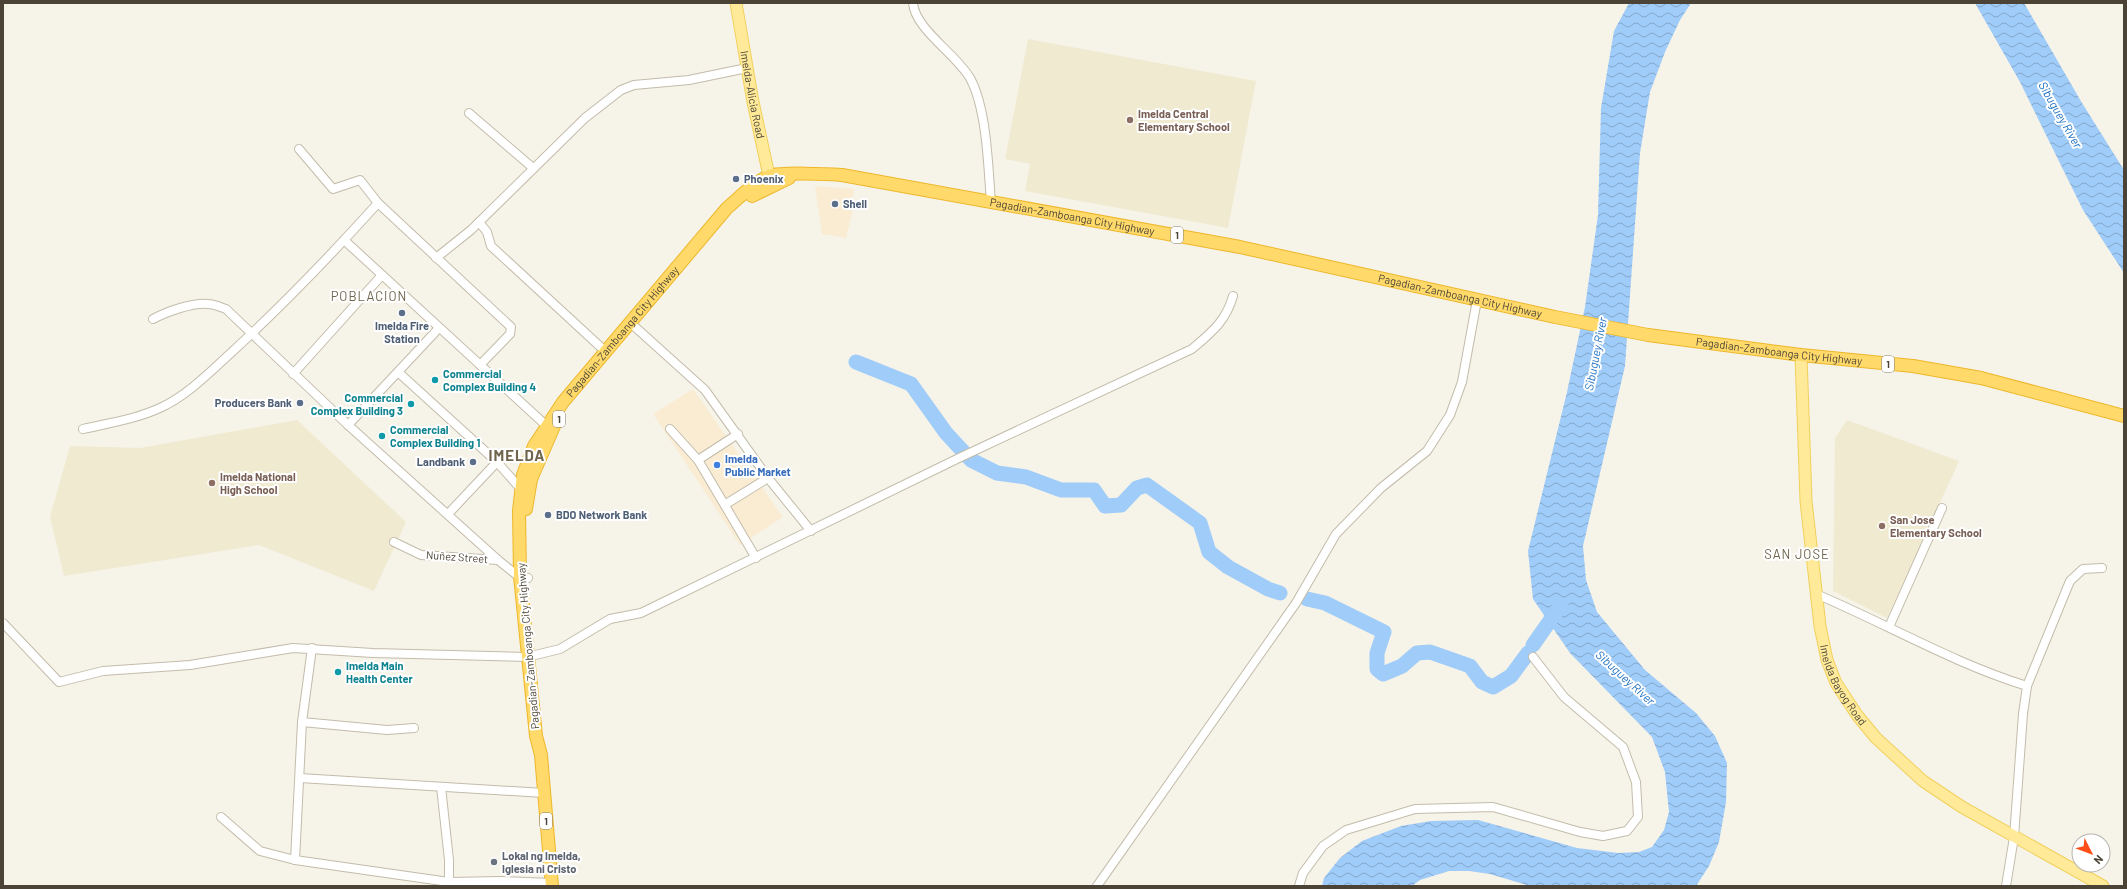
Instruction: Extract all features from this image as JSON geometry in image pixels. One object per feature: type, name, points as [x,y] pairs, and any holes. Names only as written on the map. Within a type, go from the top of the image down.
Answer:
[{"type":"highway","name":"Pagadian-Zamboanga City Highway","points":[[524,577],[526,503],[531,479],[549,428],[563,402],[727,208],[750,187],[796,175],[842,175],[1240,247],[1555,317],[1648,335],[1801,355],[1913,366],[1981,378],[2124,416]]},
{"type":"highway","name":"Pagadian-Zamboanga City Highway","points":[[551,885],[541,755],[536,736],[532,656],[524,577],[520,488],[522,475],[534,446],[712,233],[734,210],[771,181]]},
{"type":"main road","name":"Imelda-Alicia Road","points":[[736,3],[747,68],[771,181]]},
{"type":"main road","name":"Imelda Bayog Road","points":[[1801,355],[1806,501],[1823,643],[1829,666],[1836,683],[1857,715],[1885,748],[1908,769],[1956,803],[2103,886]]},
{"type":"street","points":[[913,3],[918,18],[957,59],[976,90],[986,144],[991,202]]},
{"type":"street","points":[[436,258],[471,230],[585,118],[621,90],[634,86],[689,80],[747,68]]},
{"type":"street","points":[[469,113],[533,168]]},
{"type":"street","points":[[299,149],[333,189],[360,180],[378,203],[511,327],[510,334],[480,365]]},
{"type":"street","points":[[83,429],[137,417],[162,407],[185,393],[205,377],[252,333],[344,240],[378,203]]},
{"type":"street","points":[[479,222],[487,232],[491,246],[606,352]]},
{"type":"street","points":[[344,240],[549,428]]},
{"type":"street","points":[[293,374],[382,275]]},
{"type":"street","points":[[3,623],[59,682],[103,671],[190,665],[266,651],[312,648],[373,653],[532,656],[560,649],[610,619],[640,613],[756,558],[961,457],[1192,349],[1215,330],[1229,311],[1233,296]]},
{"type":"street","points":[[1097,886],[1296,603],[1336,534],[1381,488],[1427,451],[1450,415],[1462,382],[1477,300]]},
{"type":"street","points":[[153,319],[168,311],[182,309],[194,304],[208,304],[226,309],[348,425],[498,560],[524,577]]},
{"type":"street","points":[[634,326],[695,379],[715,402],[768,478],[811,531]]},
{"type":"street","points":[[348,425],[439,328]]},
{"type":"street","points":[[398,372],[497,462],[520,488]]},
{"type":"street","points":[[670,429],[698,460],[726,504],[756,558]]},
{"type":"street","points":[[698,460],[738,434]]},
{"type":"street","points":[[448,514],[497,462]]},
{"type":"street","points":[[726,504],[768,478]]},
{"type":"street","points":[[1889,627],[1942,508]]},
{"type":"street","name":"Nuñez Street","points":[[394,542],[420,555],[498,560]]},
{"type":"street","points":[[2006,886],[2014,837],[2023,714],[2027,686],[2070,581],[2083,569],[2102,568]]},
{"type":"street","points":[[1816,594],[1860,612],[1924,645],[2027,686]]},
{"type":"street","points":[[294,860],[300,778],[302,722],[312,648]]},
{"type":"street","points":[[1299,886],[1303,873],[1323,846],[1346,830],[1415,809],[1493,807],[1580,832],[1603,836],[1627,831],[1638,817],[1636,782],[1623,747],[1564,697],[1533,657]]},
{"type":"street","points":[[302,722],[387,730],[414,728]]},
{"type":"street","points":[[300,778],[441,788],[544,793]]},
{"type":"street","points":[[441,788],[449,860],[449,882]]},
{"type":"street","points":[[221,817],[260,851],[294,860],[449,882],[501,881],[551,885]]},
{"type":"shaded area","name":"Imelda Central Elementary School","points":[[1028,39],[1256,81],[1228,228],[1025,191],[1030,164],[1005,159]]},
{"type":"shaded area","points":[[815,186],[854,189],[852,200],[855,201],[846,238],[822,234]]},
{"type":"shaded area","name":"Imelda Public Market","points":[[693,389],[783,517],[740,545],[653,414]]},
{"type":"shaded area","name":"Imelda National High School","points":[[297,420],[406,522],[374,591],[259,545],[64,576],[50,517],[70,446],[140,448]]},
{"type":"shaded area","name":"San Jose Elementary School","points":[[1847,420],[1959,461],[1887,618],[1833,591],[1835,438]]},
{"type":"water","name":"Sibuguey River","points":[[1629,3],[1691,3],[1680,20],[1665,52],[1650,92],[1640,153],[1625,366],[1583,546],[1586,580],[1597,612],[1645,670],[1696,713],[1715,736],[1727,763],[1726,802],[1719,842],[1709,866],[1696,886],[1530,886],[1490,874],[1469,871],[1449,871],[1420,880],[1412,886],[1322,886],[1324,878],[1340,858],[1362,841],[1401,826],[1431,821],[1478,820],[1577,848],[1618,853],[1639,852],[1652,847],[1664,830],[1669,812],[1665,772],[1652,737],[1570,653],[1533,599],[1528,551],[1567,392],[1585,307],[1598,215],[1601,108],[1614,31]]},
{"type":"water","name":"Sibuguey River","points":[[1975,3],[2024,3],[2082,103],[2124,170],[2124,273],[2083,210],[2020,82]]},
{"type":"waterway","points":[[856,362],[911,384],[946,433],[971,460],[997,473],[1026,477],[1061,490],[1094,490],[1105,506],[1121,505],[1137,488],[1147,485],[1200,523],[1209,552],[1228,567],[1268,589],[1280,593]]},
{"type":"waterway","points":[[1307,599],[1325,603],[1384,632],[1377,653],[1377,669],[1383,674],[1402,666],[1417,653],[1430,652],[1470,666],[1482,682],[1493,687],[1511,676],[1528,653]]},
{"type":"waterway","points":[[1533,645],[1561,605]]},
{"type":"place","name":"Imelda Central Elementary School","points":[[1130,120]]},
{"type":"place","name":"Phoenix","points":[[736,179]]},
{"type":"place","name":"Shell","points":[[835,204]]},
{"type":"place","name":"Imelda Fire Station","points":[[402,313]]},
{"type":"place","name":"Commercial Complex Building 4","points":[[435,380]]},
{"type":"place","name":"Producers Bank","points":[[300,403]]},
{"type":"place","name":"Commercial Complex Building 3","points":[[411,404]]},
{"type":"place","name":"Commercial Complex Building 1","points":[[382,436]]},
{"type":"place","name":"Landbank","points":[[473,462]]},
{"type":"place","name":"Imelda Public Market","points":[[717,465]]},
{"type":"place","name":"Imelda National High School","points":[[212,483]]},
{"type":"place","name":"BDO Network Bank","points":[[548,515]]},
{"type":"place","name":"San Jose Elementary School","points":[[1882,526]]},
{"type":"place","name":"Imelda Main Health Center","points":[[338,672]]},
{"type":"place","name":"Lokal ng Imelda, Iglesia ni Cristo","points":[[494,862]]},
{"type":"district","name":"POBLACION","points":[[369,296]]},
{"type":"district","name":"IMELDA","points":[[517,456]]},
{"type":"district","name":"SAN JOSE","points":[[1797,554]]}]
